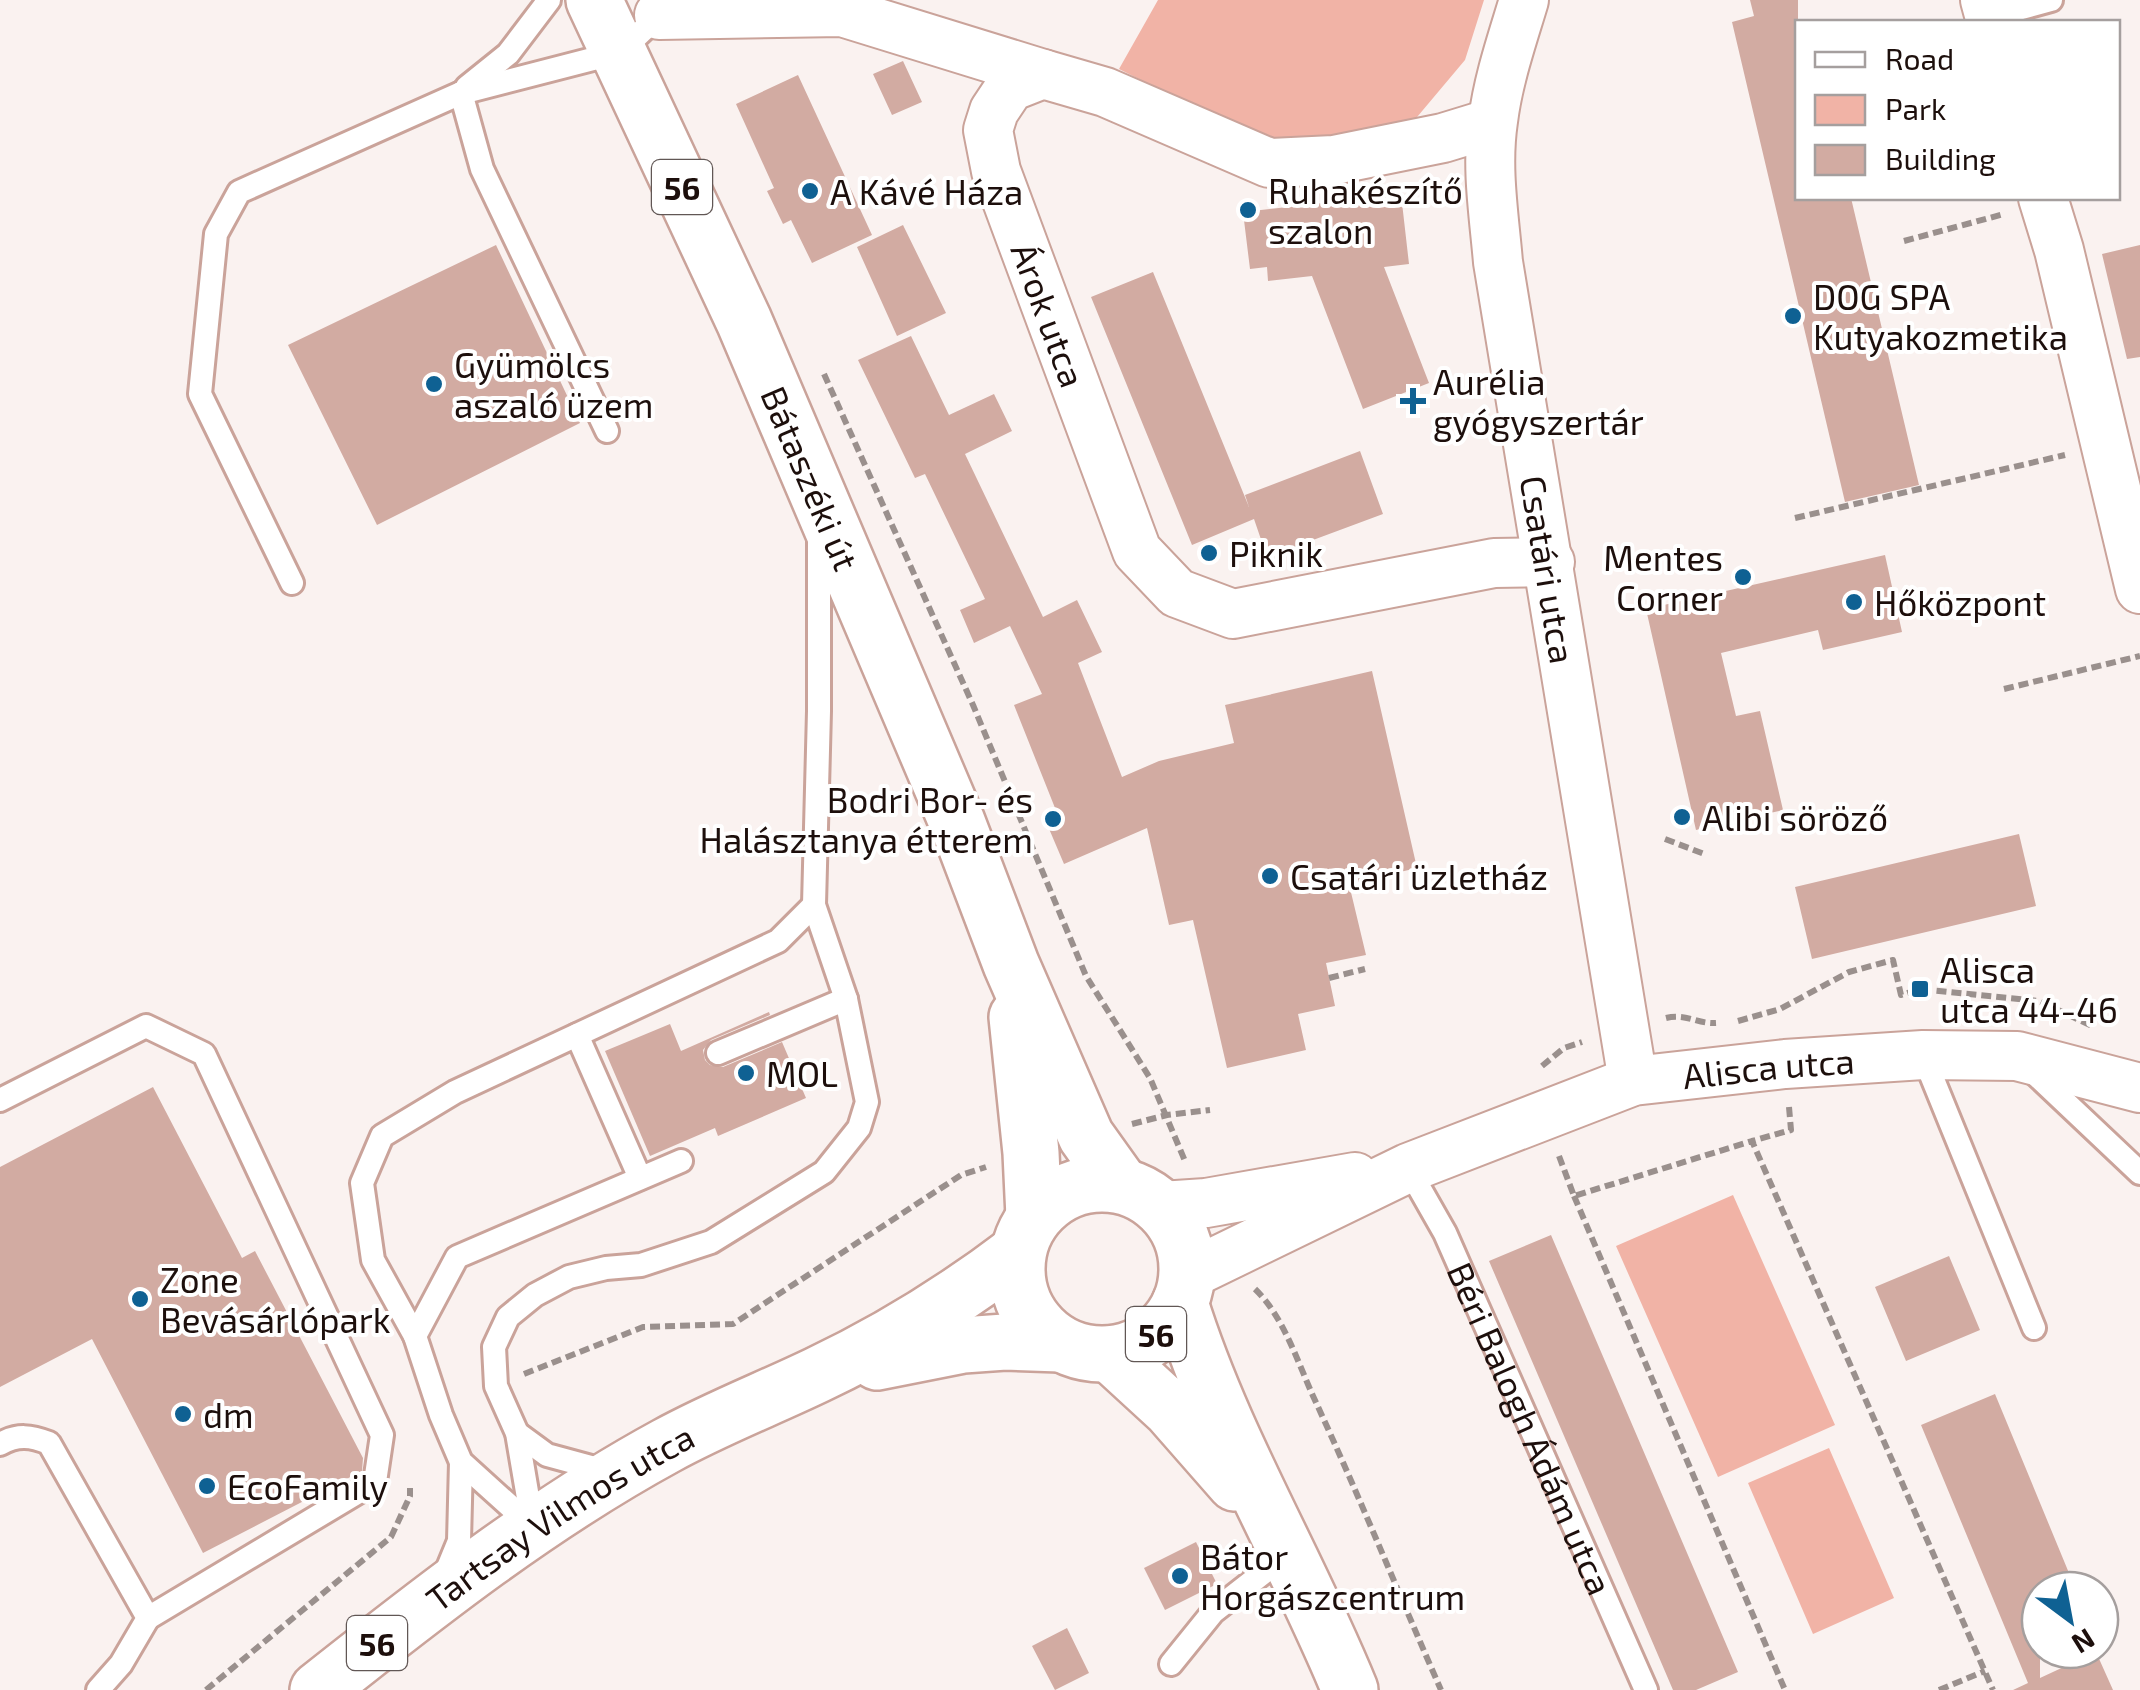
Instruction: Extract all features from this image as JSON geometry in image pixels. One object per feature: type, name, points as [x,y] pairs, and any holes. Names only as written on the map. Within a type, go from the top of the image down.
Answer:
[{"type":"main road","name":"Bátaszéki út","points":[[594,0],[648,22],[744,322],[957,822],[1011,964]]},
{"type":"main road","name":"56","points":[[820,1374],[963,1345],[1005,1342],[1133,1349],[1169,1322],[1199,1279],[1163,1198],[1086,1136],[1011,964]]},
{"type":"main road","name":"56","points":[[1011,964],[1031,1153],[1018,1288],[1033,1320],[1085,1349]]},
{"type":"main road","name":"56","points":[[820,1374],[945,1306],[1026,1235],[1064,1192],[1082,1185],[1163,1198]]},
{"type":"main road","points":[[1199,1279],[1204,1377],[1289,1552],[1350,1690]]},
{"type":"main road","points":[[1085,1349],[1170,1410],[1227,1472],[1289,1552]]},
{"type":"main road","name":"Tartsay Vilmos utca","points":[[318,1690],[437,1596],[533,1527],[708,1424],[820,1374]]},
{"type":"street","name":"Csatári utca","points":[[1524,0],[1492,122],[1490,176],[1498,262],[1633,1081]]},
{"type":"street","points":[[648,22],[842,12],[1105,92],[1269,163],[1334,160],[1442,138],[1492,122]]},
{"type":"street","name":"Árok utca","points":[[1044,74],[1010,87],[994,112],[988,130],[996,171],[1137,552],[1177,592],[1233,614],[1494,563],[1550,562]]},
{"type":"street","points":[[2044,200],[2140,589]]},
{"type":"street","name":"Alisca utca","points":[[1199,1279],[1408,1168],[1633,1081],[1785,1064],[1923,1056],[2017,1056],[2140,1088]]},
{"type":"street","name":"Alisca utca","points":[[1163,1198],[1408,1168]]},
{"type":"lane","points":[[461,93],[508,54],[549,0]]},
{"type":"lane","points":[[1988,13],[2051,0]]},
{"type":"lane","points":[[292,583],[200,394],[216,234],[239,192],[461,93],[648,22]]},
{"type":"lane","points":[[461,93],[482,169],[607,431]]},
{"type":"lane","points":[[533,1527],[517,1433],[496,1386],[494,1348],[508,1317],[536,1295],[569,1277],[606,1268],[641,1266],[711,1242],[824,1172],[859,1128],[868,1102],[846,999],[814,905],[819,498]]},
{"type":"lane","points":[[437,1596],[459,1542],[461,1462],[415,1336],[374,1260],[362,1183],[382,1136],[454,1092],[778,941],[814,905]]},
{"type":"lane","points":[[718,1053],[846,999]]},
{"type":"lane","points":[[0,1100],[146,1026],[204,1054],[382,1435],[375,1482],[148,1618],[121,1664],[98,1690]]},
{"type":"lane","points":[[576,1035],[640,1178]]},
{"type":"lane","points":[[1923,1056],[2034,1328]]},
{"type":"lane","points":[[2017,1056],[2140,1173]]},
{"type":"lane","points":[[415,1336],[457,1257],[682,1161]]},
{"type":"lane","name":"Béri Balogh Ádám utca","points":[[1408,1168],[1445,1233],[1646,1690]]},
{"type":"lane","points":[[517,1433],[548,1454],[619,1474]]},
{"type":"lane","points":[[0,1444],[10,1438],[32,1436],[49,1443],[148,1618]]},
{"type":"lane","points":[[461,1462],[533,1527]]},
{"type":"lane","points":[[1171,1664],[1213,1612],[1289,1552]]},
{"type":"path","points":[[1904,241],[2044,200]]},
{"type":"path","points":[[817,359],[973,705],[1086,976],[1150,1078],[1166,1115],[1163,1198]]},
{"type":"path","points":[[1796,518],[2105,446]]},
{"type":"path","points":[[2004,689],[2140,656]]},
{"type":"path","points":[[1664,839],[1707,855]]},
{"type":"path","points":[[1329,978],[1365,969]]},
{"type":"path","points":[[1574,1196],[1791,1130],[1785,1064]]},
{"type":"path","points":[[1086,1136],[1166,1115],[1210,1110]]},
{"type":"path","points":[[1543,1116],[1785,1690]]},
{"type":"path","points":[[1752,1141],[1994,1690]]},
{"type":"path","points":[[496,1386],[643,1327],[733,1324],[961,1175],[1031,1153]]},
{"type":"path","points":[[1199,1279],[1270,1303],[1361,1500],[1440,1690]]},
{"type":"path","points":[[206,1690],[391,1538],[410,1496],[410,1480]]},
{"type":"path","points":[[1939,1690],[1985,1671]]},
{"type":"green space","points":[[1158,0],[1484,0],[1465,60],[1407,129],[1262,141],[1119,69]]},
{"type":"green space","points":[[1733,1195],[1835,1425],[1718,1477],[1616,1246]]},
{"type":"green space","points":[[1829,1448],[1894,1598],[1813,1634],[1748,1483]]},
{"type":"building","points":[[1750,0],[1798,0],[1795,200],[1851,200],[1919,485],[1845,502],[1732,22],[1754,16]]},
{"type":"building","points":[[903,61],[922,102],[892,115],[873,74]]},
{"type":"building","points":[[798,75],[872,235],[812,263],[791,220],[783,224],[767,191],[774,188],[736,104]]},
{"type":"building","points":[[1401,194],[1409,264],[1384,267],[1429,383],[1363,409],[1312,276],[1268,281],[1267,267],[1250,269],[1243,212]]},
{"type":"building","points":[[903,225],[946,313],[897,336],[857,247]]},
{"type":"building","name":"Gyümölcs aszaló üzem","points":[[496,245],[580,423],[377,525],[288,345]]},
{"type":"building","points":[[2140,245],[2140,357],[2127,359],[2102,254]]},
{"type":"building","points":[[1153,272],[1249,507],[1245,495],[1360,451],[1383,514],[1267,557],[1254,519],[1192,545],[1091,297]]},
{"type":"building","name":"Csatári üzletház","points":[[911,336],[949,415],[994,394],[1012,431],[965,454],[1043,617],[1077,600],[1102,652],[1078,663],[1122,777],[1159,761],[1234,743],[1225,705],[1372,671],[1417,868],[1349,884],[1366,955],[1326,963],[1335,1006],[1298,1014],[1306,1050],[1227,1068],[1193,920],[1169,925],[1147,828],[1064,864],[1047,824],[1059,818],[1014,705],[1042,694],[1010,626],[974,643],[960,610],[985,599],[925,474],[915,478],[858,360]]},
{"type":"building","points":[[1885,555],[1902,632],[1823,650],[1818,630],[1721,653],[1736,716],[1760,711],[1783,810],[1696,830],[1646,609]]},
{"type":"building","points":[[2019,834],[2036,906],[1812,959],[1795,887]]},
{"type":"building","points":[[769,1012],[770,1015],[711,1040],[703,1050],[705,1060],[723,1067],[782,1042],[806,1098],[718,1136],[715,1128],[650,1156],[605,1051],[670,1024],[681,1051]]},
{"type":"building","name":"Zone Bevásárlópark","points":[[153,1087],[242,1258],[255,1251],[363,1458],[362,1471],[203,1553],[92,1339],[0,1387],[0,1167]]},
{"type":"building","points":[[1551,1235],[1738,1672],[1696,1690],[1673,1690],[1489,1261]]},
{"type":"building","points":[[1949,1256],[1980,1330],[1906,1361],[1875,1287]]},
{"type":"building","points":[[1995,1394],[2068,1570],[2020,1570],[2020,1664],[1921,1425]]},
{"type":"building","name":"Bátor Horgászcentrum","points":[[1196,1542],[1217,1584],[1165,1610],[1144,1568]]},
{"type":"building","points":[[1067,1628],[1089,1673],[1055,1690],[1032,1646]]},
{"type":"building","points":[[2023,1670],[2040,1670],[2040,1678],[2057,1670],[2104,1670],[2113,1690],[2013,1690],[2028,1683]]},
{"type":"place","name":"A Kávé Háza","points":[[810,191]]},
{"type":"place","name":"Ruhakészítő szalon","points":[[1248,210]]},
{"type":"place","name":"DOG SPA Kutyakozmetika","points":[[1793,316]]},
{"type":"place","name":"Gyümölcs aszaló üzem","points":[[434,384]]},
{"type":"place","name":"Aurélia gyógyszertár","points":[[1413,401]]},
{"type":"place","name":"Piknik","points":[[1209,553]]},
{"type":"place","name":"Mentes Corner","points":[[1743,577]]},
{"type":"place","name":"Hőközpont","points":[[1854,602]]},
{"type":"place","name":"Alibi söröző","points":[[1682,817]]},
{"type":"place","name":"Bodri Bor- és Halásztanya étterem","points":[[1053,819]]},
{"type":"place","name":"Csatári üzletház","points":[[1270,876]]},
{"type":"place","name":"Alisca utca 44-46","points":[[1920,989]]},
{"type":"place","name":"MOL","points":[[746,1073]]},
{"type":"place","name":"Zone Bevásárlópark","points":[[140,1299]]},
{"type":"place","name":"dm","points":[[183,1414]]},
{"type":"place","name":"EcoFamily","points":[[207,1486]]},
{"type":"place","name":"Bátor Horgászcentrum","points":[[1180,1576]]}]
